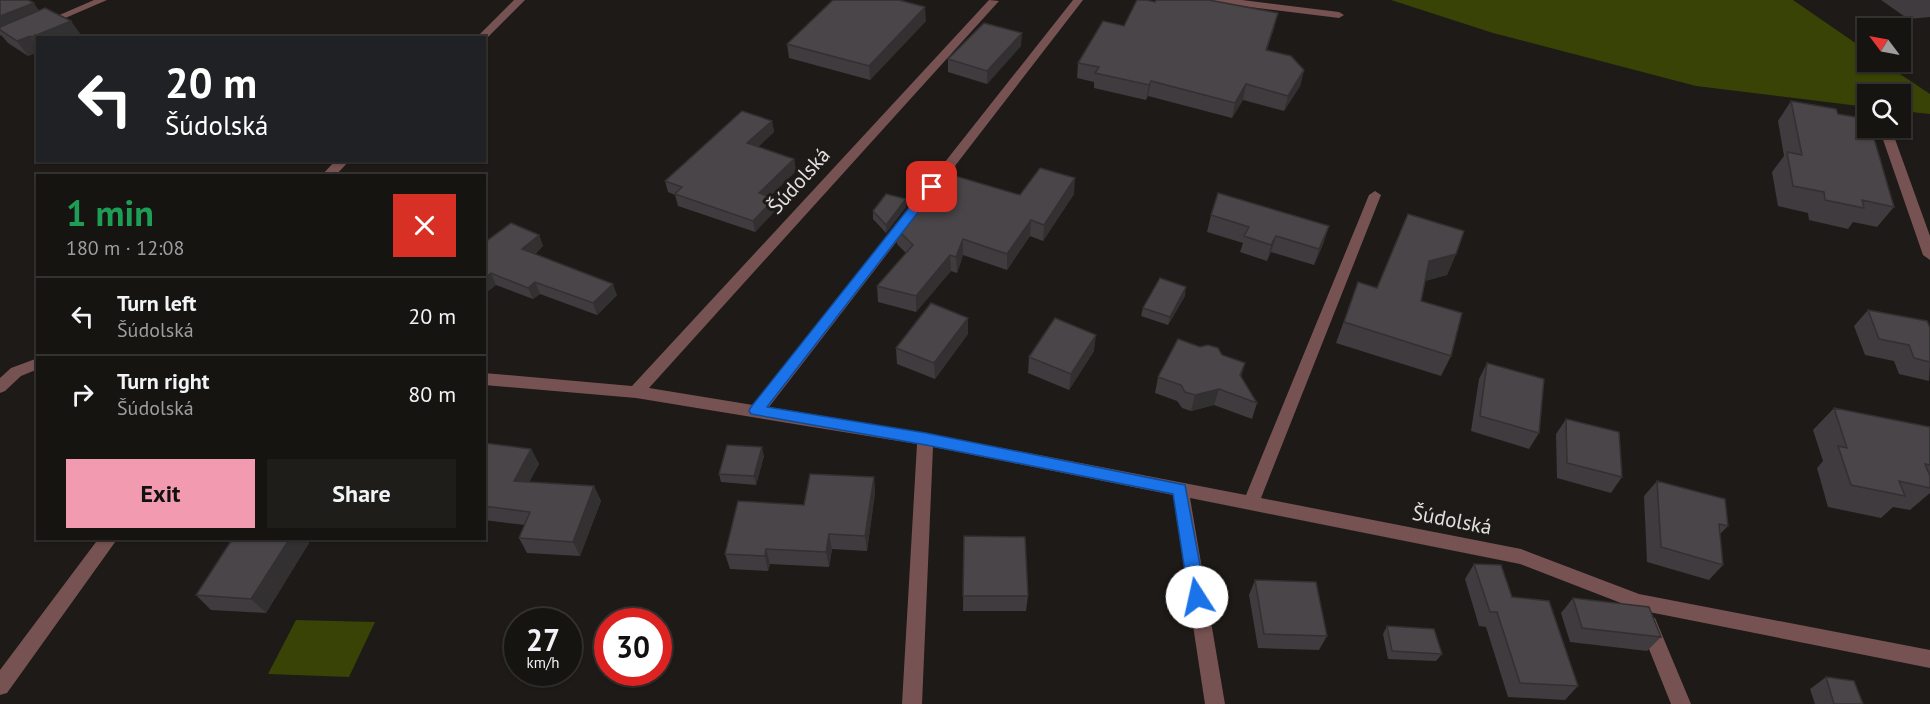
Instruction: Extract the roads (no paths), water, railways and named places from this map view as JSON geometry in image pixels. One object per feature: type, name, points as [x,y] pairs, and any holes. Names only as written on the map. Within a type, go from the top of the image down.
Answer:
[{"type":"street","points":[[483,36],[520,0]]},
{"type":"street","points":[[756,411],[1078,0]]},
{"type":"street","points":[[1216,0],[1255,2],[1339,15]]},
{"type":"street","name":"Šúdolská","points":[[636,392],[994,1]]},
{"type":"street","points":[[1889,138],[1930,255]]},
{"type":"street","points":[[329,174],[342,162]]},
{"type":"street","points":[[1251,503],[1375,195]]},
{"type":"street","points":[[0,387],[16,372],[36,364]]},
{"type":"street","name":"Šúdolská","points":[[486,379],[636,392],[926,439],[1521,557],[1639,602],[1930,659]]},
{"type":"street","points":[[912,704],[926,439]]},
{"type":"street","points":[[1179,489],[1215,704]]},
{"type":"street","points":[[0,686],[109,540]]},
{"type":"street","points":[[1639,602],[1682,704]]},
{"type":"lane","points":[[41,25],[102,0]]}]
